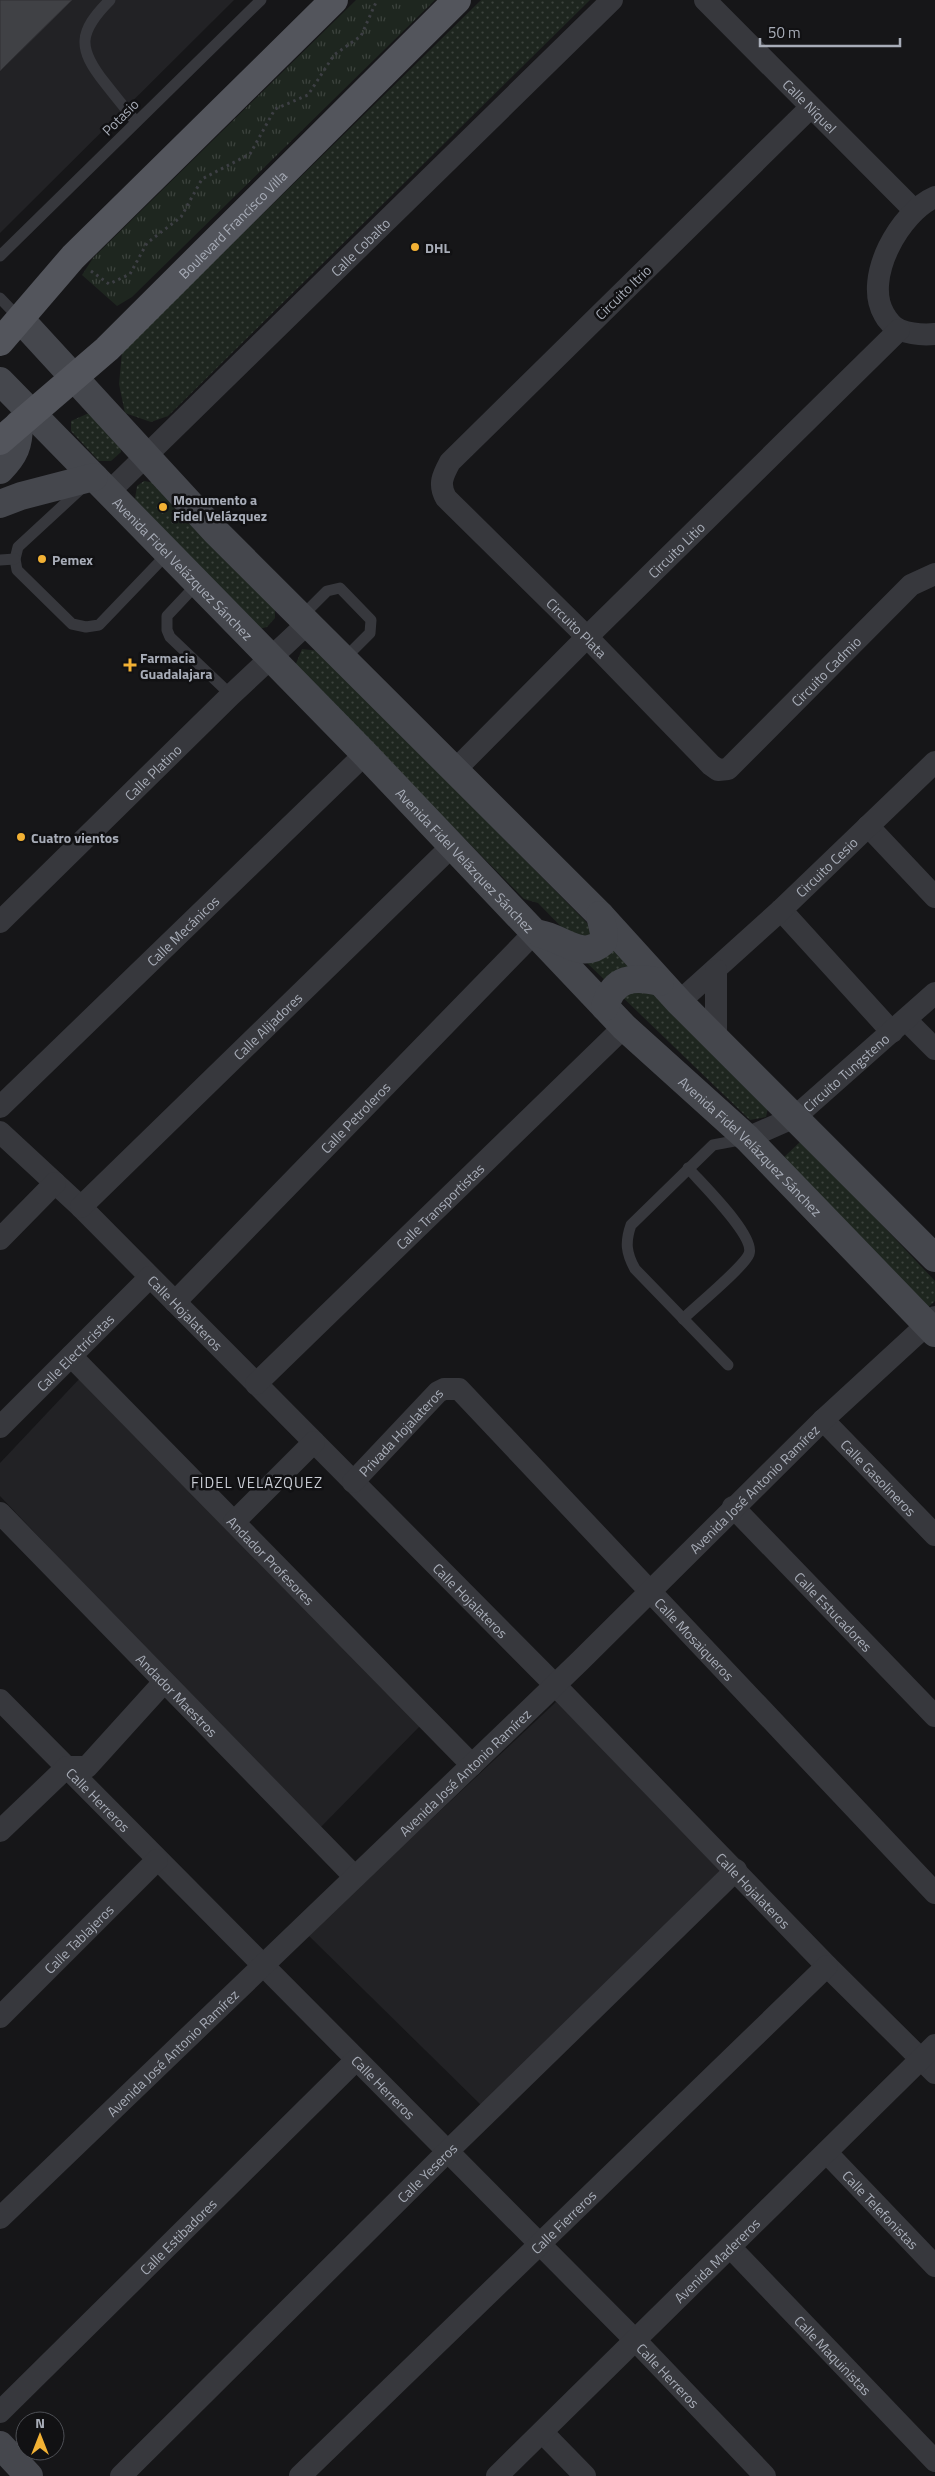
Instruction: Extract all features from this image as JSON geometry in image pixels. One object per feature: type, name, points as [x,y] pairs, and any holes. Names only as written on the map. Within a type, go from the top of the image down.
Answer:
[{"type":"main road","points":[[0,342],[21,320],[73,257],[334,0]]},
{"type":"main road","name":"Boulevard Francisco Villa","points":[[16,426],[107,349],[457,0]]},
{"type":"main road","points":[[21,320],[146,458],[304,620],[600,915],[679,1002],[716,1036],[935,1258]]},
{"type":"main road","name":"Avenida Fidel Velázquez Sánchez","points":[[0,381],[16,426],[101,485],[453,845],[624,1027],[747,1138],[932,1324]]},
{"type":"main road","points":[[0,470],[16,452],[19,441],[16,426]]},
{"type":"main road","points":[[0,504],[21,496],[101,485]]},
{"type":"main road","points":[[534,933],[550,936],[579,950],[588,951],[603,942],[604,933],[600,915]]},
{"type":"main road","points":[[605,1007],[611,991],[625,982],[643,978],[660,982]]},
{"type":"main road","points":[[0,2446],[28,2476]]},
{"type":"street","name":"Calle Cobalto","points":[[101,485],[146,458],[612,0]]},
{"type":"street","name":"Calle Níquel","points":[[705,0],[914,210]]},
{"type":"street","name":"Circuito Itrio","points":[[441,482],[450,462],[812,107]]},
{"type":"street","points":[[935,197],[914,210],[900,228],[885,256],[879,279],[881,309],[887,319],[900,330],[935,334]]},
{"type":"street","name":"Circuito Litio","points":[[455,770],[587,637],[900,330]]},
{"type":"street","name":"Circuito Plata","points":[[441,482],[446,498],[718,770]]},
{"type":"street","name":"Circuito Cadmio","points":[[718,770],[728,769],[911,585],[935,574]]},
{"type":"street","name":"Calle Platino","points":[[0,922],[271,657],[304,620]]},
{"type":"street","name":"Calle Mecánicos","points":[[0,1107],[365,754]]},
{"type":"street","name":"Circuito Cesio","points":[[679,1002],[781,910],[935,762]]},
{"type":"street","points":[[868,826],[935,897]]},
{"type":"street","name":"Calle Alijadores","points":[[81,1207],[453,845]]},
{"type":"street","points":[[781,910],[899,1026],[935,1049]]},
{"type":"street","name":"Calle Petroleros","points":[[175,1302],[534,933]]},
{"type":"street","points":[[716,970],[716,1036]]},
{"type":"street","name":"Circuito Tungsteno","points":[[747,1138],[795,1118],[935,993]]},
{"type":"street","name":"Calle Transportistas","points":[[256,1384],[624,1027]]},
{"type":"street","name":"Calle Hojalateros","points":[[0,1132],[81,1207],[555,1685],[827,1966],[930,2059]]},
{"type":"street","points":[[0,1239],[55,1183]]},
{"type":"street","name":"Calle Electricistas","points":[[0,1427],[150,1277]]},
{"type":"street","name":"Avenida José Antonio Ramírez","points":[[0,2218],[555,1685],[823,1420],[932,1324]]},
{"type":"street","name":"Andador Profesores","points":[[71,1356],[472,1765]]},
{"type":"street","name":"Privada Hojalateros","points":[[353,1482],[438,1392],[452,1388]]},
{"type":"street","name":"Calle Mosaiqueros","points":[[452,1388],[459,1389],[466,1394],[935,1893]]},
{"type":"street","name":"Calle Gasolineros","points":[[823,1420],[935,1535]]},
{"type":"street","points":[[234,1522],[314,1442]]},
{"type":"street","name":"Calle Estucadores","points":[[733,1508],[935,1716]]},
{"type":"street","name":"Andador Maestros","points":[[0,1513],[354,1877]]},
{"type":"street","points":[[0,1831],[67,1767],[87,1767],[164,1682]]},
{"type":"street","name":"Calle Herreros","points":[[0,1700],[446,2152],[635,2340],[766,2476]]},
{"type":"street","name":"Calle Tablajeros","points":[[0,2017],[157,1860]]},
{"type":"street","name":"Calle Yeseros","points":[[121,2476],[446,2152],[736,1870]]},
{"type":"street","name":"Calle Fierreros","points":[[300,2476],[827,1966]]},
{"type":"street","name":"Avenida Madereros","points":[[497,2476],[827,2153],[930,2059]]},
{"type":"street","name":"Calle Estibadores","points":[[0,2412],[356,2060]]},
{"type":"street","name":"Calle Telefonistas","points":[[827,2153],[935,2266]]},
{"type":"street","name":"Calle Maquinistas","points":[[731,2248],[935,2461]]},
{"type":"street","points":[[542,2432],[585,2476]]},
{"type":"lane","points":[[110,0],[95,15],[85,37],[86,55],[136,122]]},
{"type":"lane","name":"Potasio","points":[[0,256],[261,0]]},
{"type":"lane","points":[[0,298],[21,320]]},
{"type":"lane","points":[[101,485],[18,547],[15,559],[17,570],[72,624],[86,627],[99,625],[168,552]]},
{"type":"lane","points":[[0,560],[15,559]]},
{"type":"lane","points":[[198,583],[167,616],[167,630],[170,637],[231,695]]},
{"type":"lane","points":[[304,620],[327,591],[340,588],[371,620],[372,627],[370,633],[344,658]]},
{"type":"lane","points":[[728,1365],[635,1269],[627,1255],[626,1240],[631,1225],[688,1168],[713,1146],[747,1138]]},
{"type":"lane","points":[[683,1319],[749,1256],[750,1249],[748,1239],[736,1223],[688,1168]]},
{"type":"path","points":[[73,257],[109,284],[130,274],[147,243],[181,217],[202,180],[250,154],[275,110],[308,94],[334,55],[361,36],[377,0]]},
{"type":"shaded area","points":[[0,0],[234,0],[0,233]]},
{"type":"shaded area","points":[[81,1377],[420,1726],[317,1831],[0,1496],[0,1463]]},
{"type":"shaded area","points":[[556,1702],[724,1870],[482,2106],[308,1935]]},
{"type":"green space","points":[[356,0],[435,0],[132,297],[117,306],[82,275],[93,258]]},
{"type":"green space","points":[[481,0],[590,0],[168,416],[151,422],[125,413],[119,384],[122,352]]},
{"type":"green space","points":[[89,413],[120,440],[121,452],[111,461],[99,461],[71,431],[71,421]]},
{"type":"green space","points":[[144,481],[161,484],[275,604],[275,618],[267,627],[259,629],[135,499],[137,486]]},
{"type":"green space","points":[[302,649],[320,651],[591,927],[589,943],[579,945],[538,903],[524,899],[295,666]]},
{"type":"green space","points":[[612,946],[769,1103],[766,1117],[750,1120],[585,961]]},
{"type":"green space","points":[[802,1140],[935,1281],[935,1301],[923,1312],[780,1161]]},
{"type":"building","points":[[0,0],[72,0],[0,71]]},
{"type":"place","name":"DHL","points":[[415,247]]},
{"type":"place","name":"Monumento a Fidel Velázquez","points":[[163,507]]},
{"type":"place","name":"Pemex","points":[[42,559]]},
{"type":"place","name":"Farmacia Guadalajara","points":[[130,665]]},
{"type":"place","name":"Cuatro vientos","points":[[21,837]]},
{"type":"district","name":"FIDEL VELAZQUEZ","points":[[257,1482]]}]
